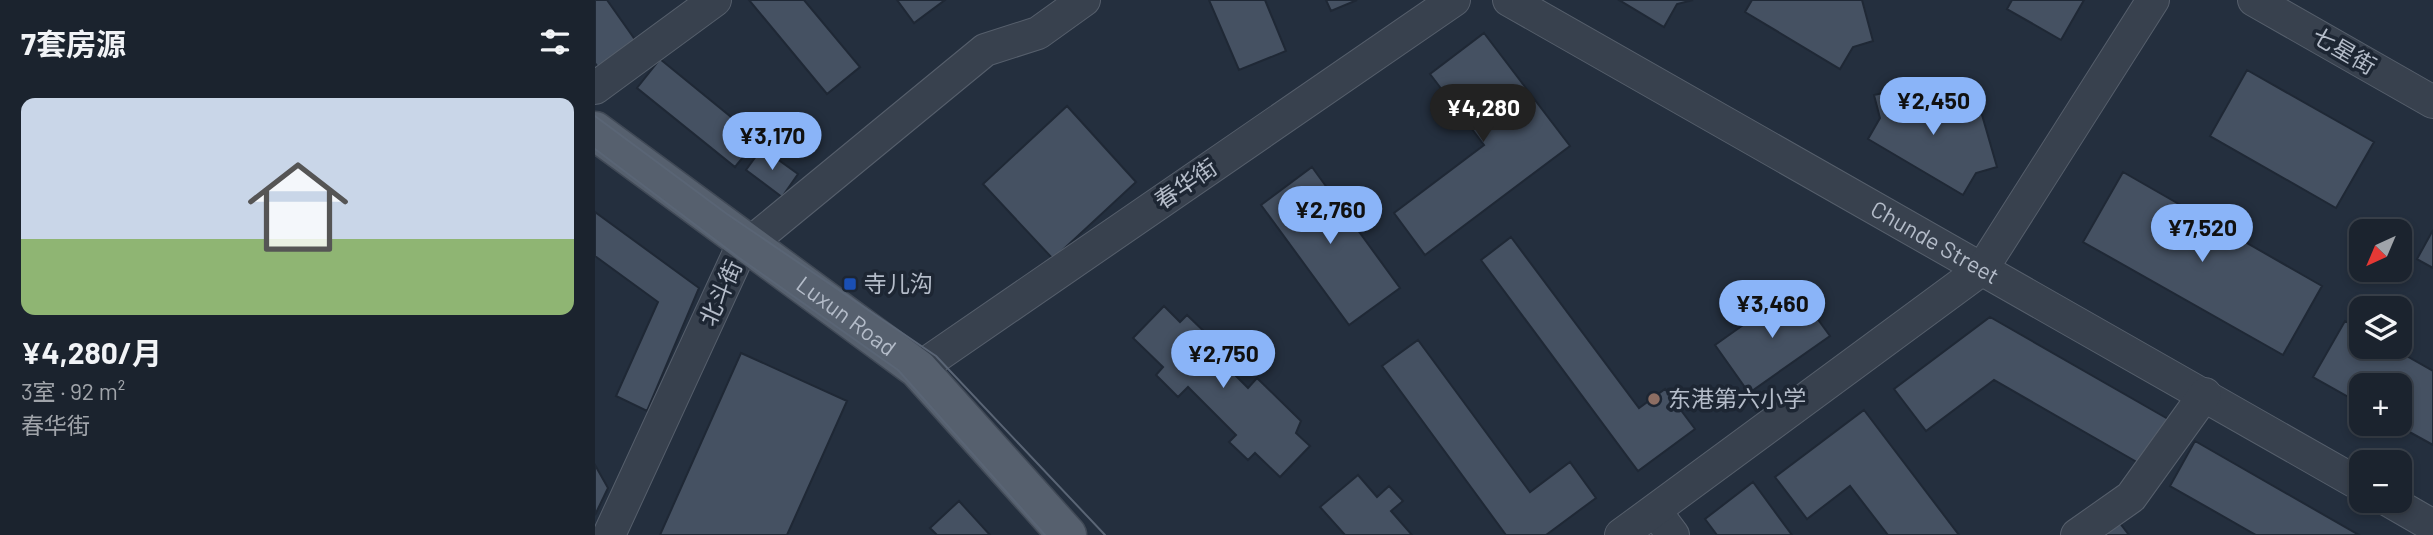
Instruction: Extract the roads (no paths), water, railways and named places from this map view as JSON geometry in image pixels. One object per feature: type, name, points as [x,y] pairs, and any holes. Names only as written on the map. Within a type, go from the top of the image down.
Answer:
[{"type":"main road","name":"Luxun Road","points":[[595,131],[918,369],[1067,535]]},
{"type":"street","points":[[595,88],[715,0]]},
{"type":"street","name":"北斗街","points":[[609,535],[744,242],[760,235],[985,50],[1038,33],[1084,0]]},
{"type":"street","name":"春华街","points":[[918,369],[1454,0]]},
{"type":"street","name":"Chunde Street","points":[[1509,0],[2349,478]]},
{"type":"street","points":[[1621,535],[1664,523],[1982,269],[2153,0]]},
{"type":"street","name":"七星街","points":[[2254,0],[2433,102]]},
{"type":"street","points":[[2077,535],[2131,498],[2205,394]]},
{"type":"street","points":[[2410,513],[2433,526]]},
{"type":"tram line","points":[[595,116],[727,214],[936,356],[1105,535]]},
{"type":"tram line","points":[[595,149],[738,257],[898,370],[1045,535]]},
{"type":"place","name":"寺儿沟","points":[[850,284]]},
{"type":"place","name":"东港第六小学","points":[[1654,399]]}]
